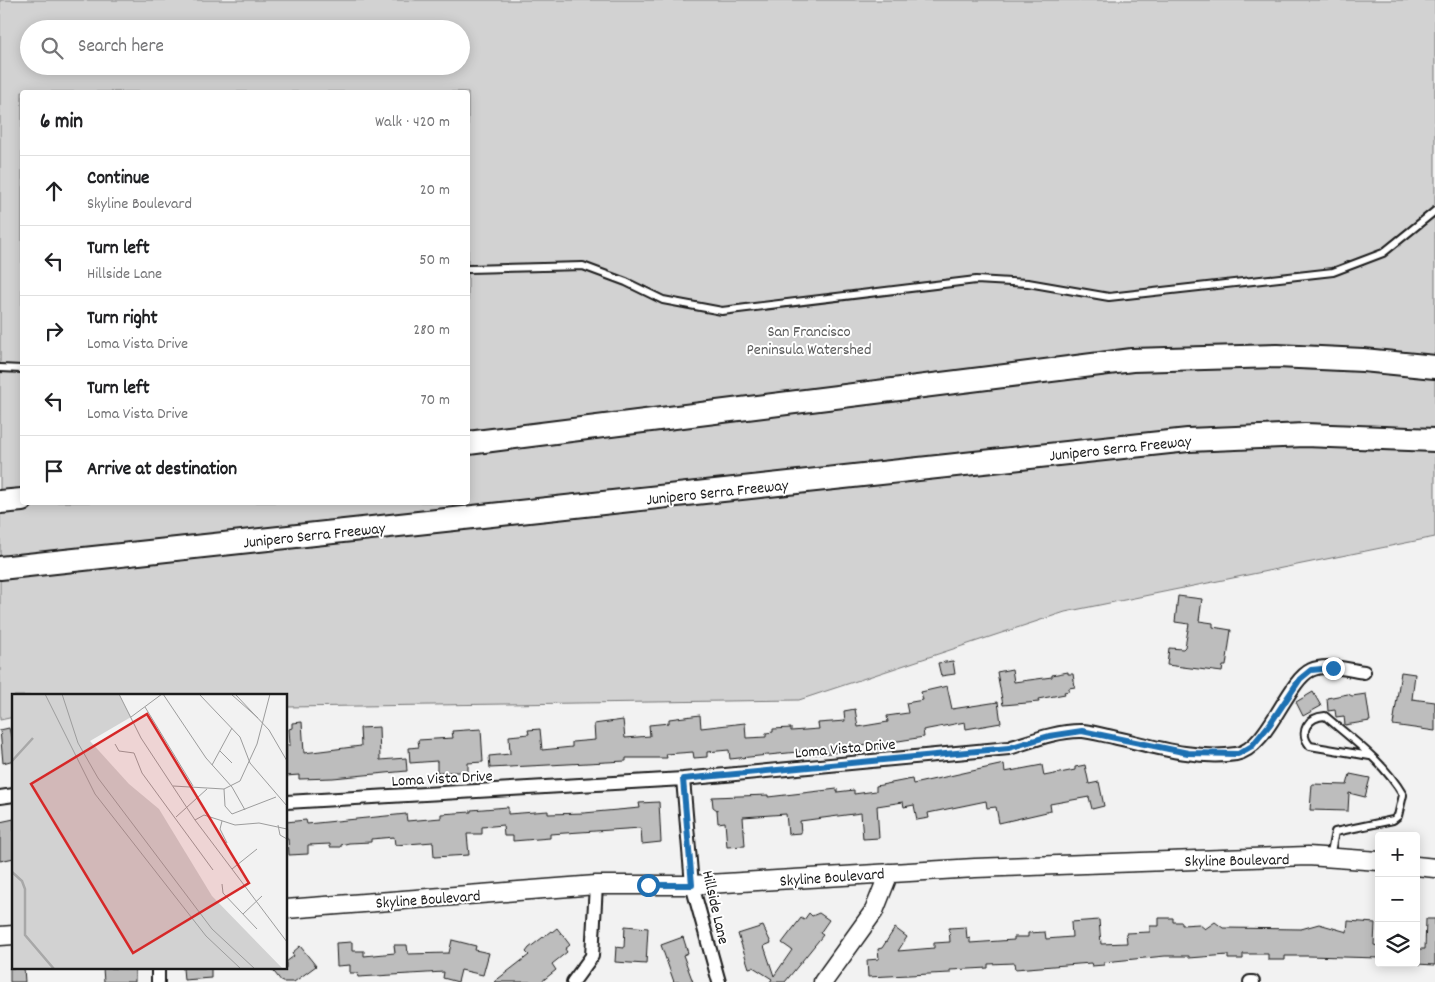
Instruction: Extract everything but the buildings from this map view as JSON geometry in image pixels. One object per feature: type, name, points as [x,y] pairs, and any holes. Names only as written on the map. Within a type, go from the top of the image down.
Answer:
[{"type":"highway","points":[[470,443],[1132,360],[1277,356],[1435,367]]},
{"type":"highway","name":"Junipero Serra Freeway","points":[[0,568],[1188,440],[1305,435],[1435,440]]},
{"type":"highway","points":[[0,502],[20,500]]},
{"type":"main road","name":"Skyline Boulevard","points":[[288,909],[596,885],[692,885],[889,872],[1140,861],[1263,859],[1308,856],[1375,862]]},
{"type":"main road","points":[[1420,866],[1435,868]]},
{"type":"main road","points":[[823,982],[874,910],[889,872]]},
{"type":"street","name":"Loma Vista Drive","points":[[288,802],[683,779],[1009,748],[1049,736],[1082,731],[1188,753],[1238,754],[1252,746],[1270,724],[1300,679],[1311,670],[1333,668],[1364,672]]},
{"type":"street","name":"Hillside Lane","points":[[683,779],[692,885],[719,982]]},
{"type":"street","points":[[573,982],[592,956],[596,885]]},
{"type":"lane","points":[[470,269],[583,266],[626,282],[663,300],[722,311],[976,280],[1028,283],[1109,297],[1333,272],[1383,253],[1435,211]]},
{"type":"lane","points":[[0,368],[20,369]]},
{"type":"lane","points":[[1330,858],[1335,832],[1392,820],[1398,816],[1403,795],[1393,778],[1370,756],[1325,716],[1315,717],[1308,723],[1304,732],[1305,740],[1310,746],[1370,756]]},
{"type":"green space","name":"San Francisco Peninsula Watershed","points":[[0,0],[1435,0],[1435,537],[1065,612],[799,700],[288,707],[288,694],[12,694],[12,717],[0,720]]},
{"type":"route","points":[[648,885],[692,885],[683,779],[1009,748],[1049,736],[1082,731],[1188,753],[1238,754],[1252,746],[1270,724],[1300,679],[1311,670],[1333,668]]}]
